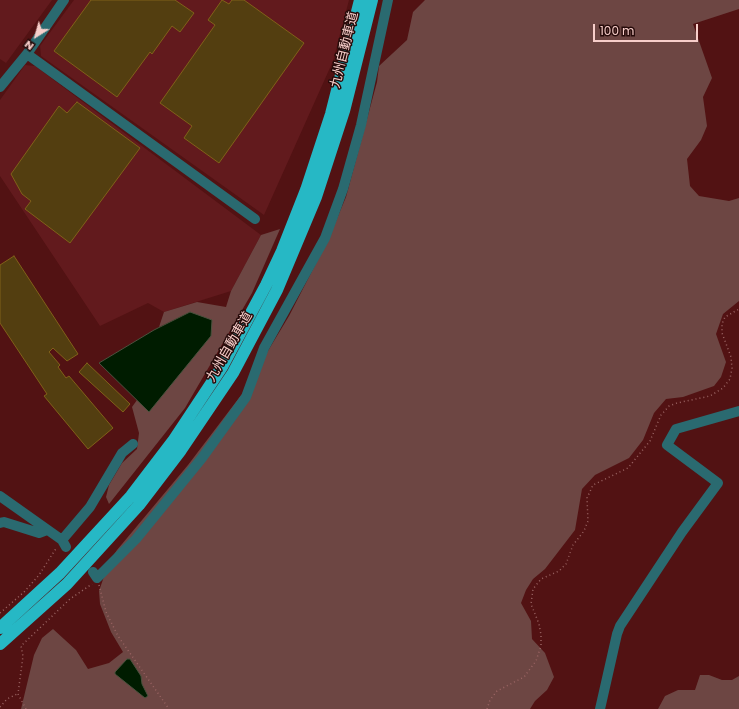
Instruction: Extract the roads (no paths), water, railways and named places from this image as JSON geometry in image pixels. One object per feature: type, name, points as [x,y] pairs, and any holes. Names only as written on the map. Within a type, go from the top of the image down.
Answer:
[{"type":"highway","name":"九州自動車道","points":[[0,628],[60,573],[131,496],[173,441],[228,356],[276,265],[306,190],[331,114],[360,0]]},
{"type":"highway","name":"九州自動車道","points":[[0,644],[67,584],[139,505],[182,450],[233,373],[277,290],[316,197],[344,112],[372,0]]},
{"type":"street","points":[[0,87],[27,54],[64,0]]},
{"type":"street","points":[[95,575],[136,539],[202,458],[246,397],[264,348],[325,238],[343,189],[361,125],[388,0]]},
{"type":"street","points":[[27,54],[255,219]]},
{"type":"street","points":[[600,709],[620,626],[682,532],[718,483],[667,445],[676,429],[739,411]]},
{"type":"street","points":[[0,496],[64,544],[90,507],[122,453],[133,444]]},
{"type":"street","points":[[0,523],[4,522],[39,534],[47,530]]}]
